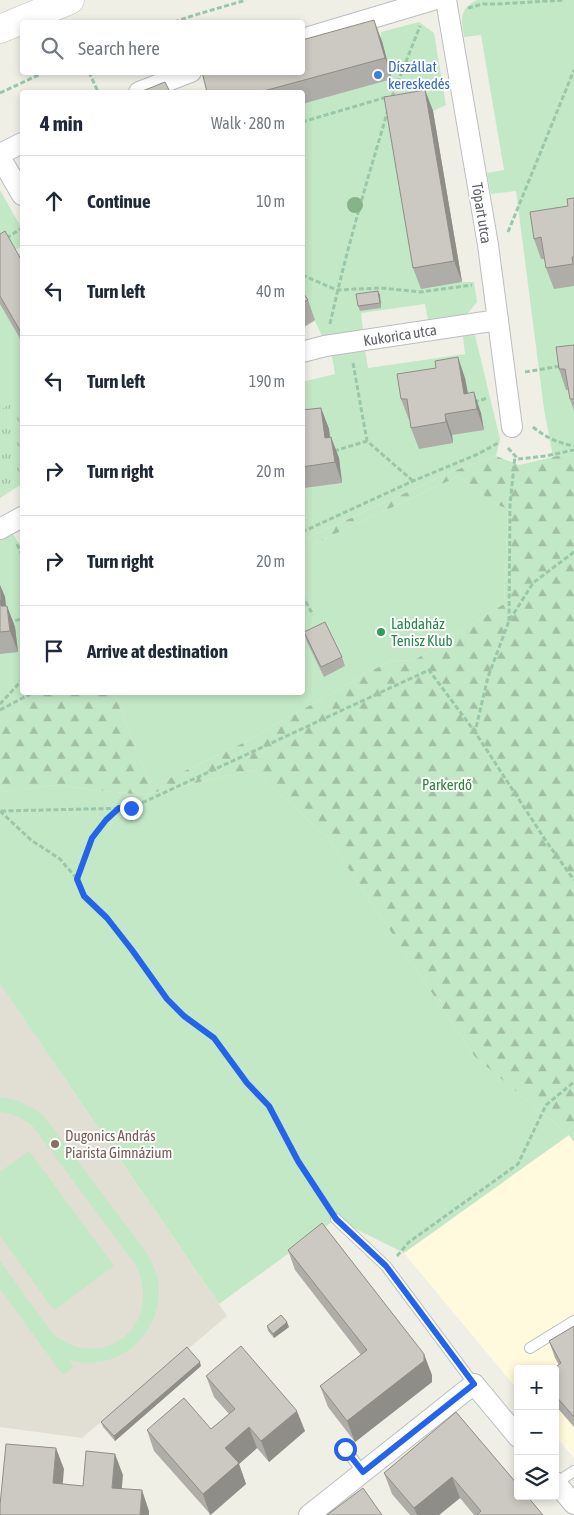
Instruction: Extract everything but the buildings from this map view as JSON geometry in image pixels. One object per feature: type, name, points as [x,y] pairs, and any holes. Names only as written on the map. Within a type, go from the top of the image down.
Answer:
[{"type":"main road","points":[[22,20],[70,0]]},
{"type":"main road","points":[[0,29],[20,21]]},
{"type":"street","points":[[305,38],[433,0]]},
{"type":"street","name":"Tópart utca","points":[[448,7],[488,245],[511,421]]},
{"type":"street","points":[[144,90],[183,75]]},
{"type":"street","points":[[20,144],[0,155],[20,191]]},
{"type":"street","name":"Kukorica utca","points":[[305,351],[325,346],[498,320]]},
{"type":"street","points":[[0,529],[20,518]]},
{"type":"street","points":[[309,1515],[474,1384],[514,1432]]},
{"type":"street","points":[[559,1486],[574,1504]]},
{"type":"lane","points":[[336,1219],[386,1266],[474,1384]]},
{"type":"lane","points":[[530,1348],[574,1321]]},
{"type":"lane","points":[[345,1449],[363,1472]]},
{"type":"lane","points":[[559,1481],[574,1471]]},
{"type":"path","points":[[181,20],[246,0]]},
{"type":"path","points":[[325,346],[337,290],[363,192],[393,96],[421,21],[448,7],[565,0]]},
{"type":"path","points":[[488,245],[505,240],[574,70]]},
{"type":"path","points":[[0,93],[39,75]]},
{"type":"path","points":[[90,75],[97,90]]},
{"type":"path","points":[[305,121],[393,96]]},
{"type":"path","points":[[0,242],[20,229]]},
{"type":"path","points":[[305,276],[337,290],[381,288],[420,292],[492,281]]},
{"type":"path","points":[[348,343],[357,378],[367,441],[413,481]]},
{"type":"path","points":[[505,376],[565,366]]},
{"type":"path","points":[[470,403],[496,396]]},
{"type":"path","points":[[511,421],[531,425],[544,436],[574,448]]},
{"type":"path","points":[[332,452],[367,441]]},
{"type":"path","points":[[305,531],[413,481],[478,454],[502,441],[518,459],[546,456],[574,448]]},
{"type":"path","points":[[509,622],[510,505],[515,456]]},
{"type":"path","points":[[475,732],[488,677],[509,622],[533,582],[574,552]]},
{"type":"path","points":[[305,600],[314,615]]},
{"type":"path","points":[[8,622],[20,619]]},
{"type":"path","points":[[0,811],[131,808],[429,670],[475,732],[546,841],[574,880]]},
{"type":"path","points":[[0,704],[20,682]]},
{"type":"path","points":[[0,710],[28,695]]},
{"type":"path","points":[[77,879],[92,838],[106,820],[119,808]]},
{"type":"path","points":[[0,811],[31,840],[60,859],[77,879],[84,896],[107,918],[167,999],[184,1016],[214,1038],[247,1083],[269,1106],[298,1161],[336,1219]]},
{"type":"path","points":[[386,1266],[409,1242],[518,1164],[546,1105],[574,1082]]},
{"type":"shaded area","name":"Dugonics András Piarista Gimnázium","points":[[0,984],[227,1316],[82,1438],[0,1427]]},
{"type":"shaded area","points":[[569,1135],[574,1142],[574,1458],[559,1441],[559,1365],[514,1365],[514,1385],[404,1253]]},
{"type":"green space","points":[[477,0],[574,0],[574,452],[553,457],[544,409],[516,191],[491,194],[487,173],[504,170],[481,35],[464,37],[462,25],[464,11],[471,3]]},
{"type":"green space","points":[[419,22],[434,33],[446,105],[433,111],[462,282],[474,282],[477,302],[467,314],[428,320],[425,304],[361,313],[363,330],[322,336],[315,321],[305,327],[305,90],[205,90],[285,75],[305,75],[305,71],[381,41],[381,32]]},
{"type":"green space","points":[[0,190],[20,225],[20,247],[12,252],[20,266],[20,485],[0,498]]},
{"type":"green space","points":[[475,335],[500,439],[496,456],[453,471],[305,539],[305,381],[335,374],[332,356],[365,350],[368,368],[465,354],[463,336]]},
{"type":"green space","points":[[20,398],[20,476],[0,490],[0,410]]},
{"type":"green space","name":"Parkerdő","points":[[574,452],[574,1142],[569,1135],[475,1057],[328,838],[254,770],[142,795],[53,785],[2,792],[0,777],[0,722],[28,695],[115,695],[151,787],[243,743],[391,660],[413,661],[504,604],[508,509],[495,504],[459,476],[305,548],[305,539],[453,471],[496,456],[519,465]]},
{"type":"green space","name":"Labdaház Tenisz Klub","points":[[459,476],[495,504],[508,509],[504,604],[413,661],[391,660],[243,743],[151,787],[115,695],[305,695],[305,548]]},
{"type":"green space","points":[[13,534],[20,546],[20,695],[28,695],[0,722],[0,540]]},
{"type":"green space","points":[[254,770],[328,838],[475,1057],[569,1135],[404,1253],[336,1219],[219,1304],[0,984],[0,777],[2,792],[53,785],[142,795]]},
{"type":"green space","points":[[0,1097],[23,1103],[44,1116],[146,1252],[155,1269],[158,1280],[159,1293],[154,1318],[148,1330],[131,1349],[108,1360],[98,1362],[89,1363],[70,1360],[73,1367],[63,1375],[0,1289],[0,1261],[53,1334],[72,1345],[92,1349],[110,1345],[125,1336],[136,1323],[142,1306],[142,1286],[135,1264],[32,1125],[17,1116],[0,1112]]},
{"type":"green space","points":[[29,1151],[114,1266],[54,1310],[0,1236],[0,1172]]},
{"type":"place","name":"Díszállat kereskedés","points":[[378,75]]},
{"type":"place","name":"Labdaház Tenisz Klub","points":[[381,632]]},
{"type":"place","name":"Dugonics András Piarista Gimnázium","points":[[55,1144]]},
{"type":"route","points":[[131,808],[119,808],[106,820],[92,838],[77,879],[84,896],[107,918],[167,999],[184,1016],[214,1038],[247,1083],[269,1106],[298,1161],[336,1219],[386,1266],[474,1384],[363,1472],[345,1449]]}]
